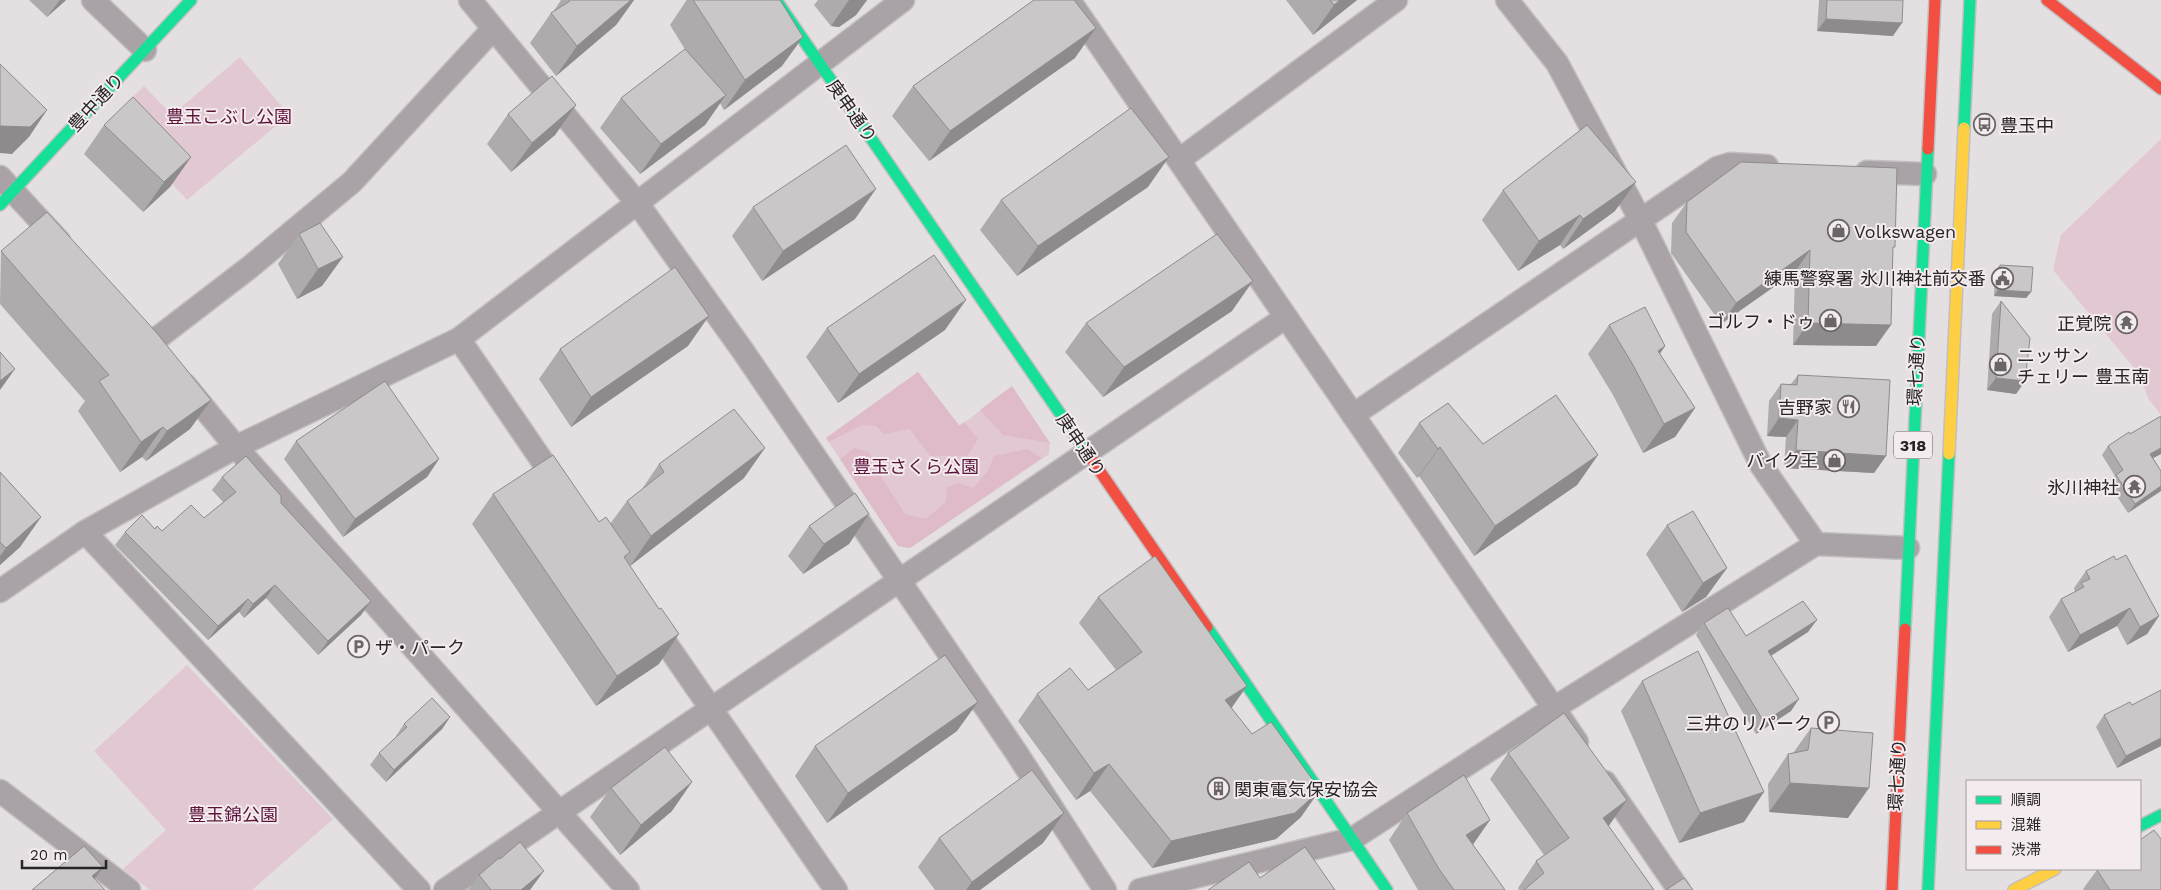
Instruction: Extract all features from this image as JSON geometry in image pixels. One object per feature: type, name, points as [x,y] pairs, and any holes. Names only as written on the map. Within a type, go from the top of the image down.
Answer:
[{"type":"main road","name":"豊中通り","points":[[5,191],[145,50],[191,0]]},
{"type":"main road","name":"庚申通り","points":[[776,0],[1387,890]]},
{"type":"main road","name":"環七通り","points":[[1892,890],[1935,0]]},
{"type":"main road","name":"環七通り","points":[[1928,890],[1970,0]]},
{"type":"main road","points":[[2047,0],[2157,78]]},
{"type":"main road","points":[[2014,890],[2053,870]]},
{"type":"street","points":[[93,0],[145,50]]},
{"type":"street","points":[[470,0],[638,204],[743,351],[1016,752],[1105,890]]},
{"type":"street","points":[[0,591],[85,532],[236,447],[459,339],[903,0]]},
{"type":"street","points":[[1069,0],[1679,890]]},
{"type":"street","points":[[1179,160],[1396,0]]},
{"type":"street","points":[[1507,0],[1557,63],[1641,221],[1761,465],[1816,544]]},
{"type":"street","points":[[493,29],[352,182],[155,349],[236,447],[628,890]]},
{"type":"street","points":[[1353,415],[1723,165],[1788,167]]},
{"type":"street","points":[[1845,170],[1926,174]]},
{"type":"street","points":[[5,191],[72,256]]},
{"type":"street","points":[[445,890],[1286,317]]},
{"type":"street","points":[[459,339],[572,505]]},
{"type":"street","points":[[85,532],[419,890]]},
{"type":"street","points":[[1140,890],[1352,839],[1554,708],[1816,544],[1908,548]]},
{"type":"street","points":[[638,603],[836,890]]},
{"type":"street","points":[[0,791],[129,890]]},
{"type":"green space","name":"豊玉こぶし公園","points":[[240,57],[289,115],[187,200],[111,118],[144,86],[172,115]]},
{"type":"green space","name":"正覚院","points":[[2161,139],[2161,415],[2148,398],[2140,375],[2053,270],[2061,235]]},
{"type":"green space","name":"豊玉さくら公園","points":[[918,372],[960,426],[1012,386],[1050,443],[1049,454],[910,548],[898,546],[826,438]]},
{"type":"green space","name":"豊玉錦公園","points":[[187,665],[333,819],[252,890],[150,890],[123,869],[166,830],[94,751]]},
{"type":"shaded area","points":[[918,372],[959,426],[964,422],[978,439],[967,456],[930,456],[910,429],[884,434],[876,426],[862,425],[829,442],[826,438]]},
{"type":"shaded area","points":[[1012,386],[1050,443],[1003,435],[980,410]]},
{"type":"shaded area","points":[[854,448],[869,452],[880,475],[905,514],[926,519],[946,502],[947,487],[959,483],[973,488],[988,471],[994,456],[1027,449],[1042,458],[910,548],[898,546],[840,459]]},
{"type":"building","points":[[569,0],[631,0],[577,46],[551,13]]},
{"type":"building","points":[[693,0],[780,0],[803,37],[745,80]]},
{"type":"building","points":[[1034,0],[1074,0],[1096,28],[950,131],[913,86]]},
{"type":"building","points":[[1330,0],[1340,0],[1334,5]]},
{"type":"building","points":[[1827,0],[1903,0],[1902,23],[1826,19]]},
{"type":"building","points":[[685,49],[726,95],[661,144],[621,98]]},
{"type":"building","points":[[0,64],[47,110],[30,127],[0,126]]},
{"type":"building","points":[[552,76],[576,105],[532,143],[508,114]]},
{"type":"building","points":[[133,97],[191,157],[164,182],[104,125]]},
{"type":"building","points":[[1131,108],[1169,157],[1038,246],[1001,200]]},
{"type":"building","points":[[1587,125],[1636,182],[1583,219],[1580,215],[1539,241],[1503,190]]},
{"type":"building","points":[[846,145],[876,189],[783,251],[753,207]]},
{"type":"building","points":[[1741,162],[1897,168],[1891,325],[1808,323],[1810,250],[1736,303],[1686,232],[1687,202]]},
{"type":"building","points":[[47,212],[156,332],[211,400],[167,431],[163,427],[141,442],[99,381],[109,375],[1,251]]},
{"type":"building","points":[[320,223],[343,257],[318,269],[299,234]]},
{"type":"building","points":[[1217,234],[1253,281],[1124,367],[1086,323]]},
{"type":"building","points":[[934,255],[966,300],[859,374],[827,328]]},
{"type":"building","points":[[2000,265],[2033,267],[2031,292],[1998,290]]},
{"type":"building","points":[[675,267],[709,316],[591,397],[560,349]]},
{"type":"building","points":[[2001,301],[2030,338],[2025,381],[1996,378]]},
{"type":"building","points":[[1645,307],[1665,346],[1658,351],[1695,408],[1664,424],[1633,365],[1609,325]]},
{"type":"building","points":[[0,352],[15,369],[0,381]]},
{"type":"building","points":[[1798,375],[1890,380],[1886,456],[1796,450],[1798,420],[1779,418],[1781,384],[1797,385]]},
{"type":"building","points":[[385,381],[439,459],[355,519],[296,441]]},
{"type":"building","points":[[1556,395],[1598,455],[1495,526],[1440,447],[1438,449],[1419,423],[1448,403],[1483,444]]},
{"type":"building","points":[[734,409],[765,448],[651,536],[627,501],[664,472],[659,464]]},
{"type":"building","points":[[2161,416],[2161,448],[2150,454],[2161,471],[2161,486],[2135,504],[2116,475],[2123,470],[2108,446],[2129,432],[2130,434]]},
{"type":"building","points":[[553,455],[599,522],[606,517],[630,552],[624,557],[659,609],[661,608],[679,634],[617,676],[493,494]]},
{"type":"building","points":[[246,456],[281,496],[281,503],[371,601],[328,641],[275,585],[253,604],[248,599],[218,626],[125,532],[142,515],[155,529],[157,526],[162,531],[191,505],[204,518],[236,492],[222,477]]},
{"type":"building","points":[[0,472],[41,517],[6,548],[0,542]]},
{"type":"building","points":[[855,493],[869,514],[824,544],[809,526]]},
{"type":"building","points":[[1693,511],[1727,568],[1703,583],[1667,525]]},
{"type":"building","points":[[2126,555],[2159,616],[2140,627],[2130,608],[2080,635],[2061,599],[2084,587],[2081,583],[2090,579],[2086,571],[2114,556],[2116,560]]},
{"type":"building","points":[[1155,556],[1247,686],[1225,700],[1252,734],[1271,722],[1320,790],[1295,813],[1171,841],[1109,764],[1094,773],[1037,694],[1070,668],[1088,690],[1142,652],[1098,597]]},
{"type":"building","points":[[1803,601],[1817,620],[1768,651],[1799,699],[1764,722],[1704,623],[1728,608],[1746,636]]},
{"type":"building","points":[[1698,651],[1764,792],[1700,813],[1642,681]]},
{"type":"building","points":[[945,655],[978,702],[848,793],[815,746]]},
{"type":"building","points":[[2161,690],[2161,738],[2126,756],[2104,715],[2130,702],[2132,705]]},
{"type":"building","points":[[432,698],[450,717],[394,770],[379,753],[407,727],[404,724]]},
{"type":"building","points":[[1564,713],[1627,800],[1603,818],[1654,890],[1524,890],[1544,873],[1536,861],[1569,838],[1508,753]]},
{"type":"building","points":[[1811,728],[1873,733],[1869,788],[1790,783],[1788,754],[1808,750]]},
{"type":"building","points":[[665,747],[692,782],[641,825],[611,788]]},
{"type":"building","points":[[1032,770],[1064,813],[972,882],[939,838]]},
{"type":"building","points":[[1464,775],[1490,820],[1466,835],[1505,890],[1454,890],[1439,869],[1407,813]]},
{"type":"building","points":[[2154,830],[2161,839],[2161,890],[2110,890],[2097,870],[2141,870],[2141,839]]},
{"type":"building","points":[[520,842],[544,871],[521,890],[491,890],[479,875]]},
{"type":"building","points":[[84,846],[103,867],[92,876],[105,890],[32,890]]},
{"type":"building","points":[[1305,847],[1335,890],[1208,890],[1249,862],[1260,878]]},
{"type":"building","points":[[1684,878],[1693,890],[1666,890]]},
{"type":"traffic: fast","points":[[0,205],[191,0]]},
{"type":"traffic: fast","points":[[776,0],[1090,457]]},
{"type":"traffic: fast","points":[[1964,128],[1970,0]]},
{"type":"traffic: fast","points":[[1905,629],[1928,149]]},
{"type":"traffic: fast","points":[[1928,890],[1949,454]]},
{"type":"traffic: fast","points":[[1207,627],[1387,890]]},
{"type":"traffic: fast","points":[[2141,825],[2161,815]]},
{"type":"traffic: slow","points":[[1949,454],[1964,128]]},
{"type":"traffic: slow","points":[[2014,890],[2053,870]]},
{"type":"traffic: jam","points":[[1928,149],[1935,0]]},
{"type":"traffic: jam","points":[[2047,0],[2161,89]]},
{"type":"traffic: jam","points":[[1090,457],[1207,627]]},
{"type":"traffic: jam","points":[[1892,890],[1905,629]]},
{"type":"place","name":"豊玉中","points":[[1984,125]]},
{"type":"place","name":"Volkswagen","points":[[1838,231]]},
{"type":"place","name":"練馬警察署 氷川神社前交番","points":[[2002,278]]},
{"type":"place","name":"ゴルフ・ドゥ","points":[[1831,321]]},
{"type":"place","name":"正覚院","points":[[2127,323]]},
{"type":"place","name":"ニッサン チェリー 豊玉南","points":[[2001,365]]},
{"type":"place","name":"吉野家","points":[[1848,407]]},
{"type":"place","name":"バイク王","points":[[1834,460]]},
{"type":"place","name":"氷川神社","points":[[2135,487]]},
{"type":"place","name":"ザ・パーク","points":[[359,647]]},
{"type":"place","name":"三井のリパーク","points":[[1828,723]]},
{"type":"place","name":"関東電気保安協会","points":[[1218,789]]}]
